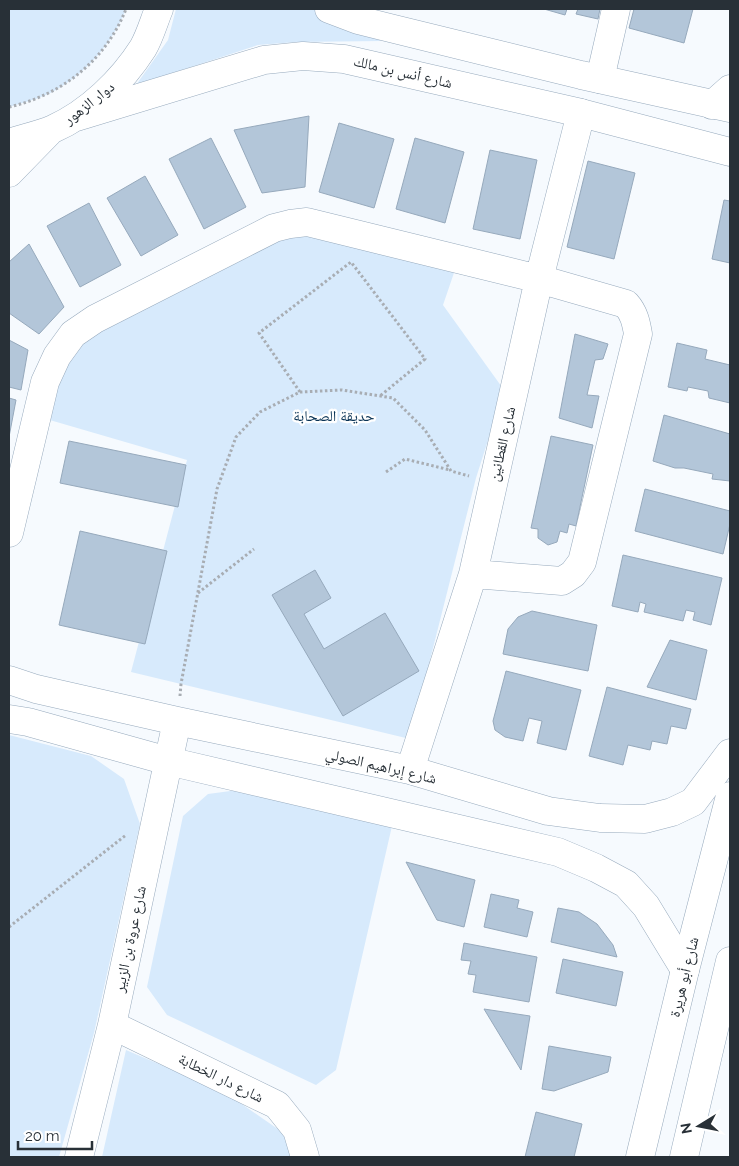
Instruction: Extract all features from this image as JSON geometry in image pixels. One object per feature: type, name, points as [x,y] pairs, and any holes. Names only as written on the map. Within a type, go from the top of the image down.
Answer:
[{"type":"main road","name":"دوار الزهور","points":[[9,142],[51,130],[76,117],[114,86],[143,47],[159,9]]},
{"type":"main road","points":[[329,9],[358,20],[600,79],[724,101]]},
{"type":"main road","points":[[600,79],[616,9]]},
{"type":"main road","name":"شارع أنس بن مالك","points":[[76,117],[264,60],[303,56],[344,59],[581,113],[730,152]]},
{"type":"main road","name":"شارع القطانين","points":[[410,770],[474,574],[539,279],[581,113]]},
{"type":"main road","points":[[9,173],[51,130]]},
{"type":"main road","points":[[9,532],[45,382],[57,356],[73,334],[95,319],[274,228],[307,222],[539,279],[626,304],[632,310],[638,334],[582,562],[573,574],[562,581],[474,574]]},
{"type":"main road","name":"شارع إبراهيم الصولي","points":[[9,680],[36,689],[177,721],[410,770],[548,811],[600,818],[645,819],[672,812],[693,802],[730,753]]},
{"type":"main road","points":[[9,719],[28,722],[168,761],[558,852],[596,868],[626,884],[646,906],[686,970]]},
{"type":"main road","name":"شارع عروة بن الزبير","points":[[79,1157],[112,1025],[177,721]]},
{"type":"main road","name":"شارع أبو هريرة","points":[[640,1157],[730,796]]},
{"type":"main road","points":[[689,1152],[730,961]]},
{"type":"main road","name":"شارع دار الخطابة","points":[[112,1025],[277,1105],[297,1130],[305,1157]]},
{"type":"path","points":[[9,107],[24,104],[45,95],[68,82],[87,67],[108,44],[126,9]]},
{"type":"path","points":[[300,392],[259,333],[351,262],[425,359],[379,396]]},
{"type":"path","points":[[177,721],[181,684],[217,488],[236,437],[260,412],[300,392],[342,390],[393,398],[425,430],[451,471]]},
{"type":"path","points":[[386,472],[405,458],[494,483]]},
{"type":"path","points":[[198,593],[254,550]]},
{"type":"path","points":[[9,927],[158,811]]},
{"type":"green space","points":[[9,9],[126,9],[104,48],[83,70],[46,95],[9,107]]},
{"type":"green space","points":[[176,9],[317,9],[381,41],[296,42],[258,45],[136,85],[168,40]]},
{"type":"green space","name":"حديقة الصحابة","points":[[306,231],[456,267],[443,305],[504,390],[476,478],[410,739],[131,672],[187,460],[36,416],[89,312]]},
{"type":"green space","points":[[9,735],[91,756],[124,779],[140,824],[94,1033],[59,1157],[9,1157]]},
{"type":"green space","points":[[238,790],[392,826],[336,1070],[316,1085],[167,1015],[147,987],[183,816],[208,794]]},
{"type":"green space","points":[[126,1050],[236,1100],[285,1134],[292,1157],[102,1157]]},
{"type":"building","points":[[544,9],[567,9],[565,15]]},
{"type":"building","points":[[578,9],[600,9],[598,19],[576,14]]},
{"type":"building","points":[[634,9],[693,9],[684,43],[629,28]]},
{"type":"building","points":[[309,116],[305,187],[262,193],[234,130]]},
{"type":"building","points":[[339,123],[394,139],[374,208],[319,192]]},
{"type":"building","points":[[211,138],[246,207],[204,229],[169,159]]},
{"type":"building","points":[[415,138],[464,152],[445,223],[396,209]]},
{"type":"building","points":[[490,150],[537,160],[520,239],[473,229]]},
{"type":"building","points":[[588,161],[635,173],[614,259],[567,247]]},
{"type":"building","points":[[145,176],[178,235],[141,256],[107,198]]},
{"type":"building","points":[[724,200],[730,201],[730,263],[712,259]]},
{"type":"building","points":[[89,203],[121,265],[80,287],[47,226]]},
{"type":"building","points":[[29,244],[64,307],[39,334],[9,313],[9,262]]},
{"type":"building","points":[[575,334],[608,344],[603,359],[595,360],[587,395],[599,396],[592,428],[559,418]]},
{"type":"building","points":[[9,340],[28,350],[21,390],[9,387]]},
{"type":"building","points":[[677,343],[707,350],[705,359],[730,365],[730,403],[709,398],[708,391],[688,387],[687,391],[668,387]]},
{"type":"building","points":[[9,398],[16,400],[9,437]]},
{"type":"building","points":[[664,415],[730,434],[730,481],[712,479],[713,474],[675,468],[653,461]]},
{"type":"building","points":[[551,436],[593,445],[576,526],[569,524],[567,533],[560,531],[557,542],[548,545],[538,538],[538,529],[531,528]]},
{"type":"building","points":[[69,441],[186,465],[178,507],[60,483]]},
{"type":"building","points":[[645,489],[730,511],[730,524],[723,554],[635,531]]},
{"type":"building","points":[[80,531],[167,551],[145,644],[59,625]]},
{"type":"building","points":[[623,555],[722,578],[711,625],[693,620],[695,612],[686,610],[683,621],[644,612],[646,604],[640,602],[638,612],[612,606]]},
{"type":"building","points":[[315,570],[331,598],[304,614],[324,649],[385,613],[419,671],[343,716],[272,595]]},
{"type":"building","points":[[532,611],[597,625],[588,671],[503,654],[508,629],[518,617]]},
{"type":"building","points":[[670,640],[707,650],[696,700],[647,687]]},
{"type":"building","points":[[506,671],[581,690],[566,750],[537,743],[542,721],[529,718],[523,741],[505,737],[495,730],[493,721]]},
{"type":"building","points":[[607,687],[691,709],[686,729],[671,726],[667,744],[652,741],[650,750],[628,745],[623,765],[589,756]]},
{"type":"building","points":[[406,862],[475,880],[464,927],[437,920]]},
{"type":"building","points":[[491,894],[519,900],[517,908],[533,912],[527,937],[484,927]]},
{"type":"building","points":[[558,908],[579,912],[597,924],[613,945],[617,957],[551,942]]},
{"type":"building","points":[[464,943],[537,957],[529,1002],[473,992],[476,975],[468,974],[471,961],[461,960]]},
{"type":"building","points":[[563,959],[623,972],[616,1006],[556,993]]},
{"type":"building","points":[[484,1009],[530,1016],[521,1070]]},
{"type":"building","points":[[549,1046],[611,1057],[608,1072],[554,1091],[542,1089]]},
{"type":"building","points":[[536,1112],[582,1124],[574,1157],[525,1157]]}]
